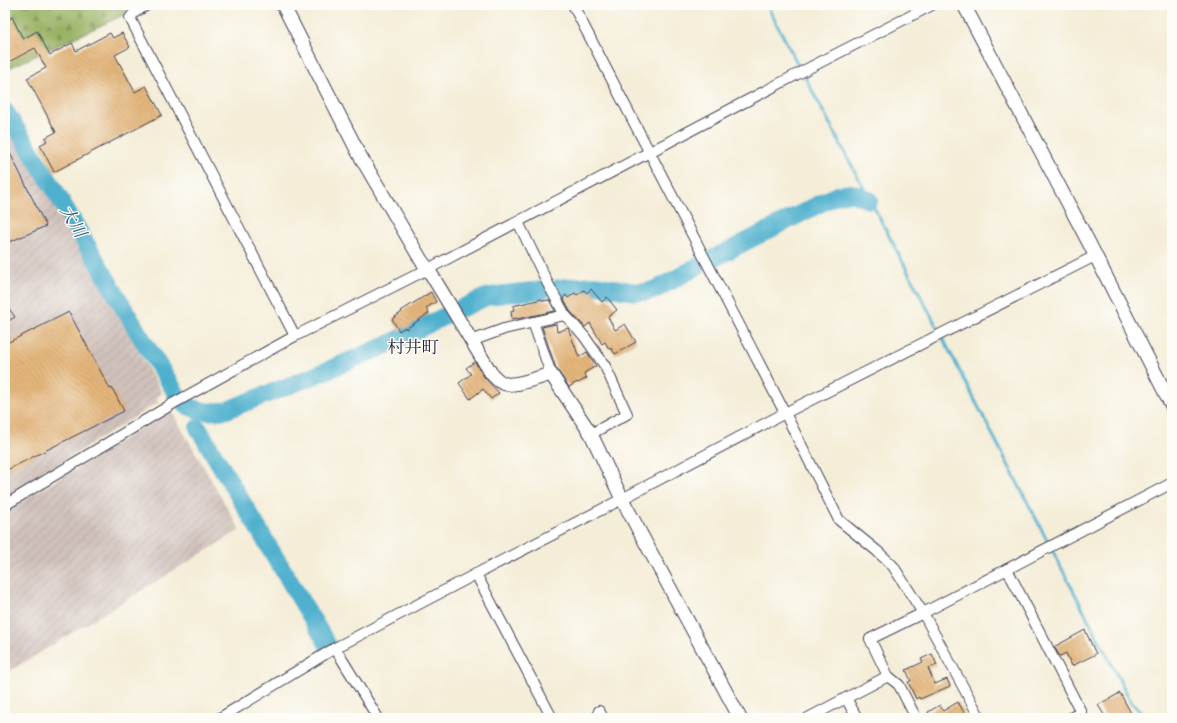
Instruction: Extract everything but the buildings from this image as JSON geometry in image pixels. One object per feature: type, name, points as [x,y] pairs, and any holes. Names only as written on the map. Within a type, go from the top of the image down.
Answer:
[{"type":"street","points":[[147,5],[133,8],[130,18],[295,336]]},
{"type":"street","points":[[283,5],[359,154],[421,260],[428,269],[491,373],[498,380],[506,384],[519,383],[551,374]]},
{"type":"street","points":[[573,5],[839,520],[893,566],[923,613],[980,718]]},
{"type":"street","points":[[5,504],[174,403],[295,336],[428,269],[809,68],[932,5]]},
{"type":"street","points":[[964,5],[1172,406]]},
{"type":"street","points":[[518,222],[565,315],[584,336],[605,366],[627,414],[591,434]]},
{"type":"street","points":[[220,718],[335,648],[784,413],[1095,256]]},
{"type":"street","points":[[471,341],[504,329],[565,315]]},
{"type":"street","points":[[533,322],[551,374],[591,434],[622,499],[740,718]]},
{"type":"street","points":[[916,718],[899,685],[888,676],[870,639],[923,613],[1172,483]]},
{"type":"street","points":[[1007,569],[1083,715],[1071,718]]},
{"type":"street","points":[[476,574],[552,718]]},
{"type":"street","points":[[335,648],[378,718]]},
{"type":"street","points":[[808,718],[888,676]]},
{"type":"street","points":[[846,698],[857,718]]},
{"type":"shaded area","points":[[5,118],[134,332],[137,348],[162,393],[156,399],[159,402],[5,497]]},
{"type":"shaded area","points":[[171,410],[240,530],[5,674],[5,512]]},
{"type":"green space","points":[[5,5],[124,5],[128,13],[5,70]]},
{"type":"waterway","points":[[767,5],[799,67]]},
{"type":"waterway","points":[[805,77],[936,325],[1131,702],[1147,718]]},
{"type":"waterway","name":"大川","points":[[5,111],[47,177],[139,334],[176,393]]},
{"type":"waterway","points":[[714,258],[837,195],[851,193],[869,200]]},
{"type":"waterway","points":[[559,288],[594,285],[636,292],[645,292],[657,289],[698,266]]},
{"type":"waterway","points":[[462,308],[486,297],[542,290]]},
{"type":"waterway","points":[[186,405],[206,411],[227,410],[321,373],[389,344],[445,316]]},
{"type":"waterway","points":[[198,428],[329,647]]},
{"type":"district","name":"村井町","points":[[413,348]]}]
